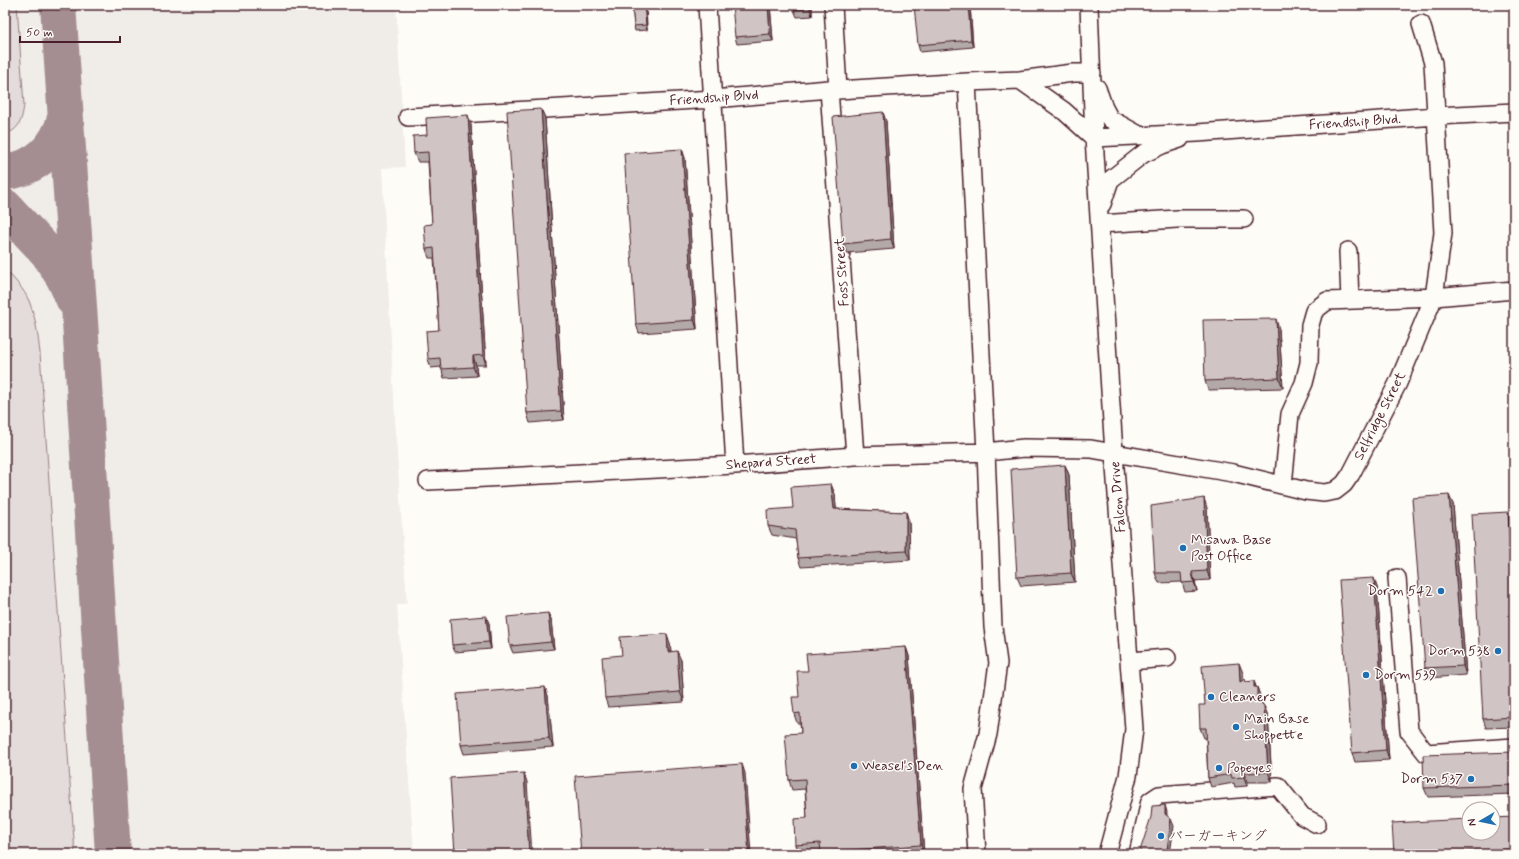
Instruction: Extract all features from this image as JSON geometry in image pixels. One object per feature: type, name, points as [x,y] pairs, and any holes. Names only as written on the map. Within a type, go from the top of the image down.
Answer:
[{"type":"street","points":[[707,5],[735,465]]},
{"type":"street","name":"Foss Street","points":[[833,5],[833,90],[855,456]]},
{"type":"street","points":[[1089,5],[1092,73]]},
{"type":"street","name":"Selfridge Street","points":[[1114,453],[1233,473],[1306,491],[1324,493],[1335,491],[1344,484],[1351,474],[1398,383],[1434,297],[1444,233],[1433,63],[1420,24]]},
{"type":"street","name":"Friendship Blvd","points":[[408,117],[713,99],[833,90],[1020,80],[1073,73],[1092,73]]},
{"type":"street","name":"Friendship Blvd.","points":[[1092,73],[1104,108],[1110,120],[1139,135]]},
{"type":"street","name":"Falcon Drive","points":[[1092,73],[1094,138],[1114,453],[1134,729],[1128,776],[1107,854]]},
{"type":"street","points":[[1020,80],[1064,112],[1094,138]]},
{"type":"street","points":[[967,82],[994,627],[998,663],[988,734],[973,789],[977,854]]},
{"type":"street","name":"Friendship Blvd.","points":[[1094,138],[1197,133],[1514,112]]},
{"type":"street","name":"Friendship Blvd.","points":[[1099,218],[1110,180],[1143,154],[1162,144],[1197,133]]},
{"type":"street","points":[[1099,218],[1244,218]]},
{"type":"street","points":[[1348,250],[1350,300]]},
{"type":"street","points":[[1283,485],[1290,414],[1304,383],[1309,363],[1310,325],[1314,311],[1327,301],[1434,297],[1514,290]]},
{"type":"street","name":"Shepard Street","points":[[428,481],[735,465],[855,456],[986,452],[1024,448],[1090,449],[1114,453]]},
{"type":"street","points":[[1397,578],[1409,731],[1426,753],[1514,747]]},
{"type":"street","points":[[1130,661],[1167,658]]},
{"type":"street","points":[[1138,854],[1150,801],[1159,795],[1278,786],[1302,816],[1317,824]]},
{"type":"shaded area","points":[[5,5],[396,5],[405,167],[382,168],[396,439],[407,603],[397,605],[414,854],[5,854]]},
{"type":"shaded area","points":[[5,5],[17,5],[24,105],[17,127],[5,134]]},
{"type":"shaded area","points":[[5,269],[22,288],[29,301],[35,320],[40,353],[75,854],[5,854]]},
{"type":"building","points":[[632,5],[644,5],[646,25],[634,26]]},
{"type":"building","points":[[732,5],[768,5],[770,34],[735,37]]},
{"type":"building","points":[[794,5],[810,5],[810,9],[794,10]]},
{"type":"building","points":[[914,5],[968,5],[971,40],[918,45]]},
{"type":"building","points":[[541,109],[561,411],[527,413],[507,111]]},
{"type":"building","points":[[883,112],[891,239],[843,244],[833,117]]},
{"type":"building","points":[[468,115],[483,355],[473,356],[473,367],[441,369],[440,358],[428,359],[426,331],[439,330],[434,248],[426,249],[424,225],[432,224],[428,152],[414,153],[413,136],[427,135],[426,118]]},
{"type":"building","points":[[682,149],[694,320],[636,324],[624,153]]},
{"type":"building","points":[[1276,319],[1279,378],[1205,381],[1203,320]]},
{"type":"building","points":[[1065,465],[1071,573],[1017,577],[1011,469]]},
{"type":"building","points":[[831,484],[834,509],[906,512],[906,551],[798,558],[795,530],[768,526],[767,510],[793,508],[791,487]]},
{"type":"building","name":"Dorm 542","points":[[1449,495],[1463,666],[1425,668],[1412,498]]},
{"type":"building","name":"Misawa Base Post Office","points":[[1204,498],[1207,571],[1192,572],[1194,582],[1182,583],[1181,573],[1155,573],[1151,506]]},
{"type":"building","name":"Dorm 538","points":[[1508,512],[1514,626],[1514,717],[1483,719],[1472,514]]},
{"type":"building","name":"Dorm 539","points":[[1374,578],[1386,750],[1352,753],[1339,580]]},
{"type":"building","points":[[548,613],[551,642],[510,646],[507,617]]},
{"type":"building","points":[[486,616],[489,642],[452,645],[450,619]]},
{"type":"building","points":[[667,634],[668,652],[677,651],[680,692],[605,698],[602,657],[622,655],[620,637]]},
{"type":"building","name":"Weasel's Den","points":[[906,647],[921,845],[821,852],[820,843],[795,845],[794,819],[807,818],[805,779],[789,780],[785,734],[801,733],[800,713],[794,714],[792,697],[799,697],[797,671],[808,671],[806,654]]},
{"type":"building","name":"Main Base Shoppette","points":[[1239,663],[1240,682],[1245,679],[1246,682],[1254,681],[1254,687],[1257,687],[1257,699],[1264,706],[1268,772],[1245,773],[1244,777],[1232,778],[1231,774],[1208,778],[1206,728],[1200,728],[1199,705],[1205,705],[1202,666]]},
{"type":"building","points":[[545,687],[549,738],[461,745],[457,694]]},
{"type":"building","name":"Dorm 537","points":[[1514,752],[1514,785],[1424,788],[1423,755]]},
{"type":"building","points":[[742,764],[749,854],[581,854],[575,776]]},
{"type":"building","points":[[524,773],[529,854],[455,854],[450,778]]},
{"type":"building","name":"バーガーキング","points":[[1165,805],[1165,814],[1171,819],[1167,850],[1168,854],[1139,854],[1151,817],[1152,806]]},
{"type":"building","points":[[1514,817],[1514,849],[1394,854],[1392,823],[1461,819],[1461,841],[1501,841],[1501,818]]},
{"type":"taxiway","points":[[58,5],[80,321],[113,854]]},
{"type":"taxiway","points":[[5,172],[26,166],[44,155],[57,138],[62,129],[65,118]]},
{"type":"taxiway","points":[[5,207],[48,253],[64,278],[74,300]]},
{"type":"place","name":"Misawa Base Post Office","points":[[1183,548]]},
{"type":"place","name":"Dorm 542","points":[[1441,591]]},
{"type":"place","name":"Dorm 538","points":[[1498,651]]},
{"type":"place","name":"Dorm 539","points":[[1366,675]]},
{"type":"place","name":"Cleaners","points":[[1211,697]]},
{"type":"place","name":"Main Base Shoppette","points":[[1236,727]]},
{"type":"place","name":"Weasel's Den","points":[[854,766]]},
{"type":"place","name":"Popeyes","points":[[1219,768]]},
{"type":"place","name":"Dorm 537","points":[[1471,779]]},
{"type":"place","name":"バーガーキング","points":[[1161,836]]}]
